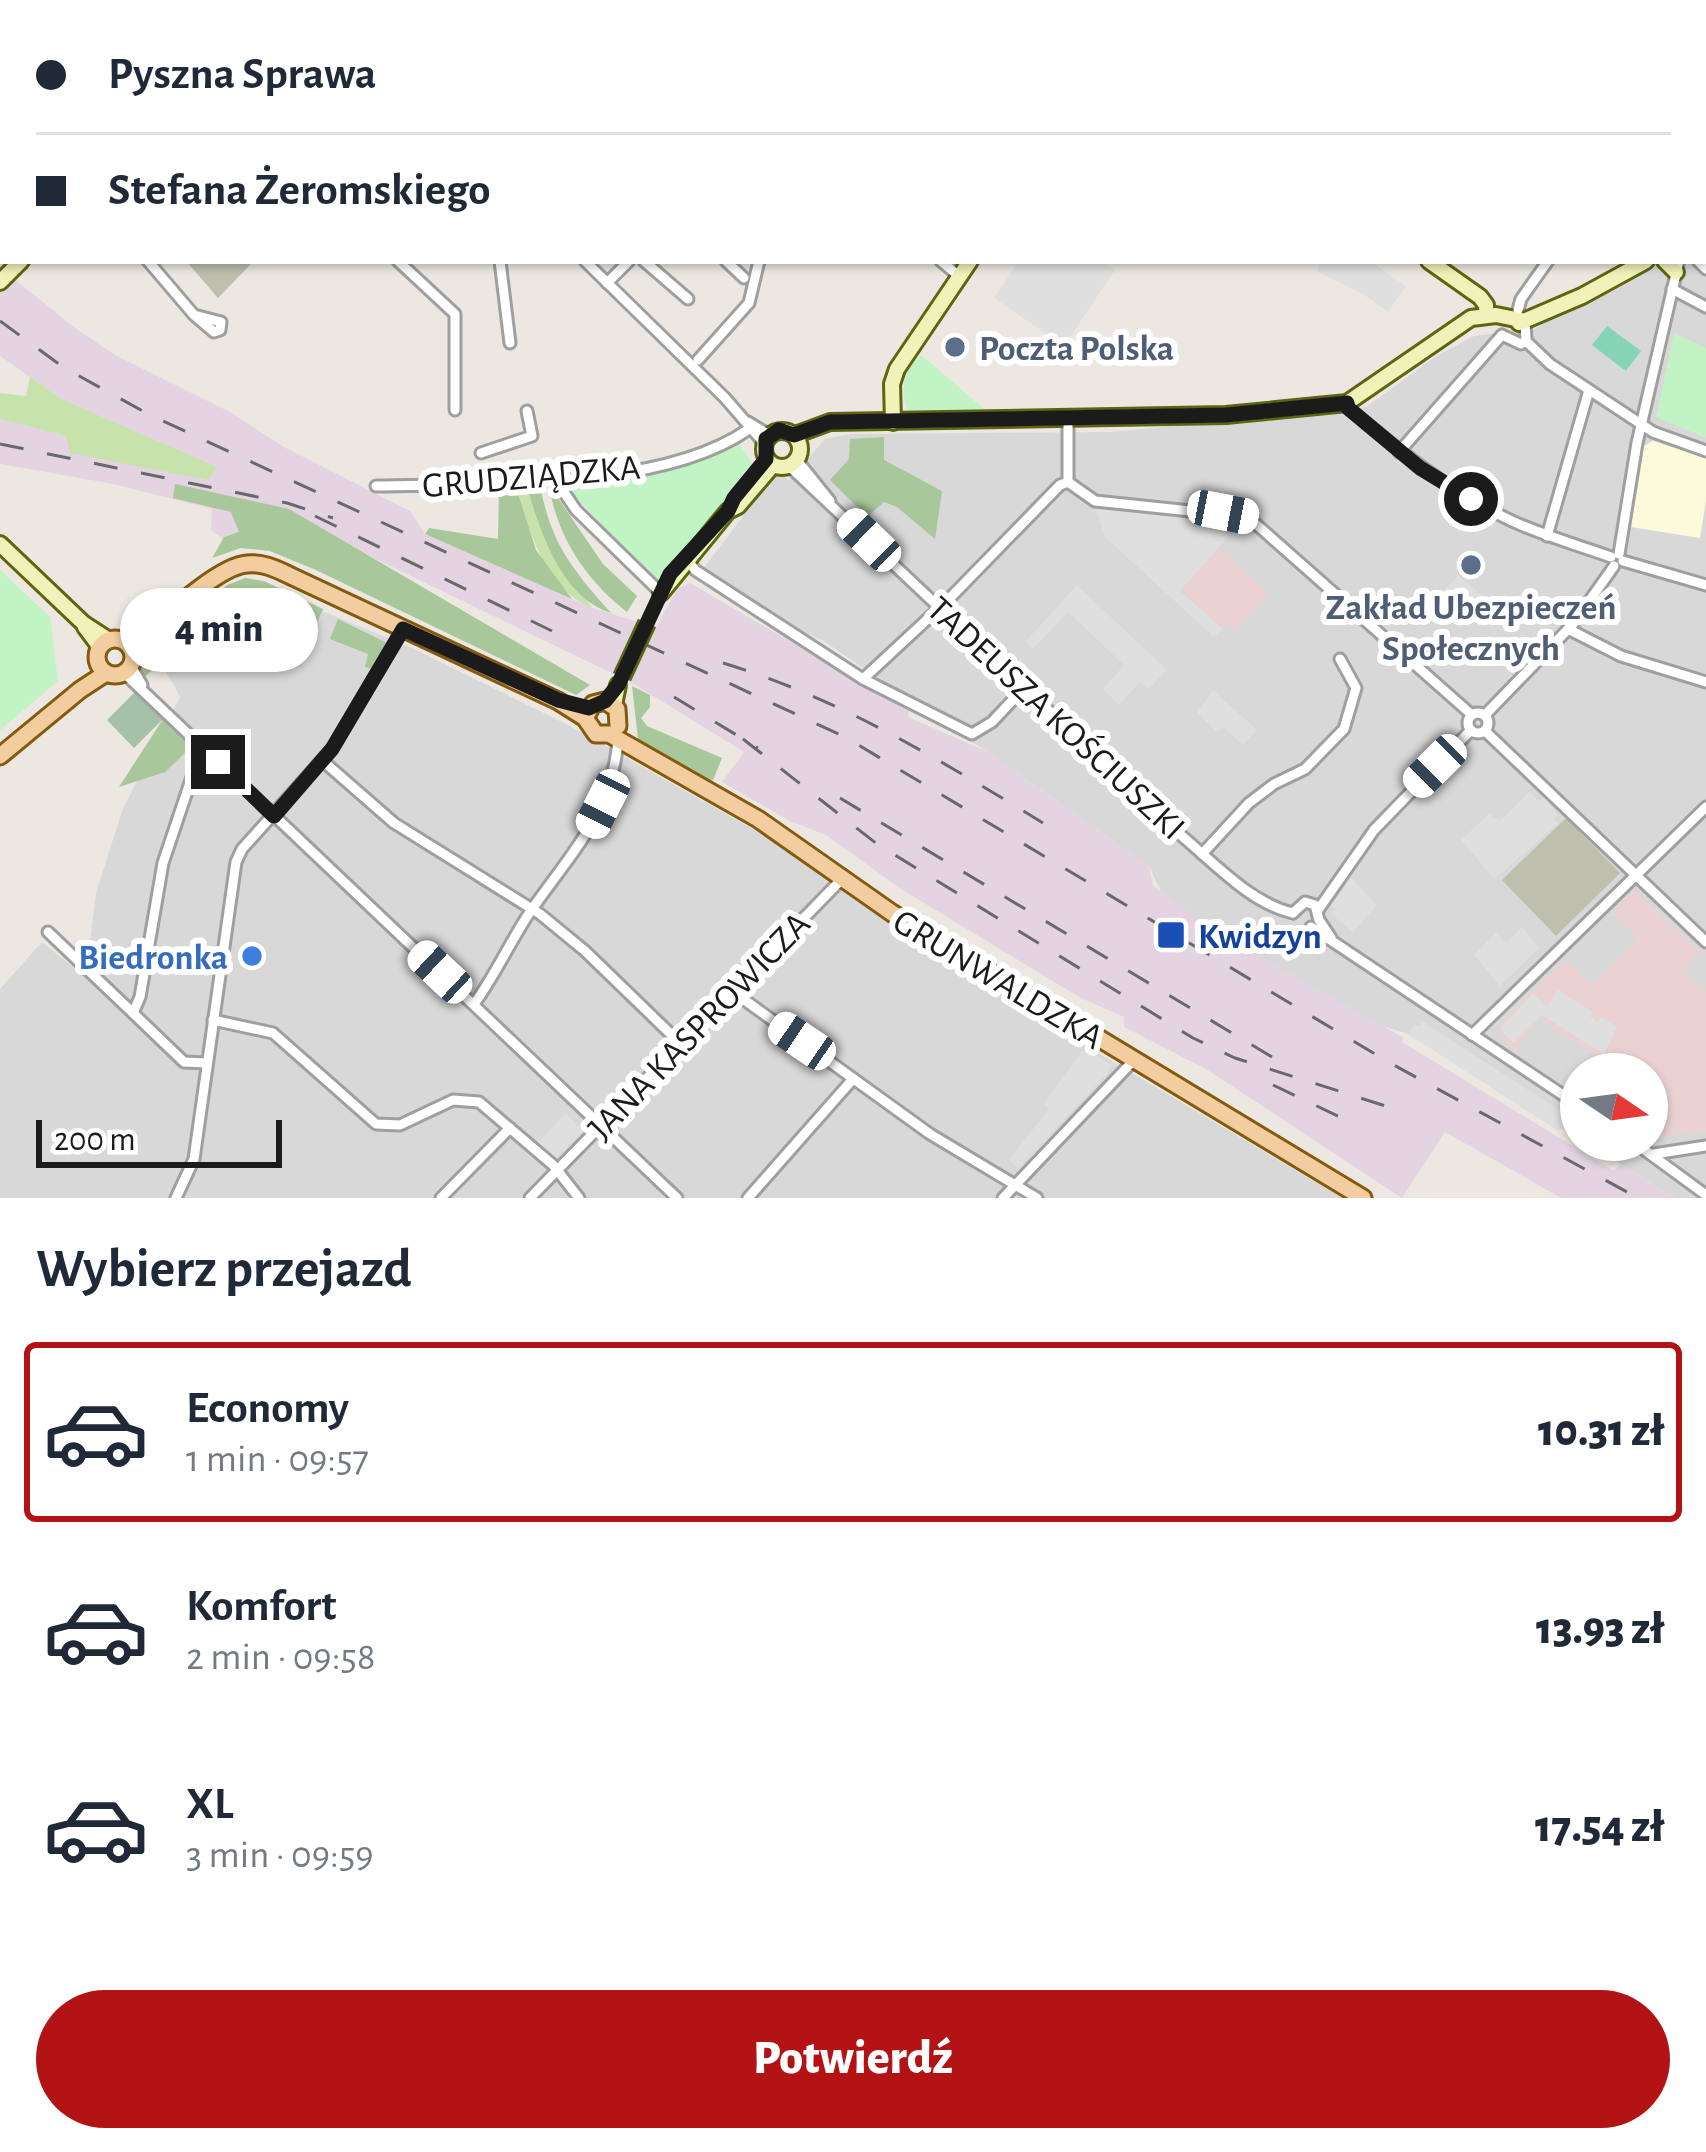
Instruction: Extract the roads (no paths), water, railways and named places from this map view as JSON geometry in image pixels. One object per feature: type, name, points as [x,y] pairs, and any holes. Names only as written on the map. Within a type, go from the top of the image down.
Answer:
[{"type":"main road","points":[[0,756],[111,660],[214,580],[252,563],[278,569],[558,700],[619,714],[615,733]]},
{"type":"main road","name":"GRUNWALDZKA","points":[[598,708],[596,734],[615,733],[758,819],[841,880],[1364,1198]]},
{"type":"street","points":[[151,264],[194,315]]},
{"type":"street","points":[[401,264],[455,314],[455,410]]},
{"type":"street","points":[[500,264],[510,343]]},
{"type":"street","name":"TADEUSZA KOŚCIUSZKI","points":[[588,264],[746,423],[782,451],[833,505],[1202,854],[1270,905],[1293,914],[1300,927],[1315,915]]},
{"type":"street","points":[[608,283],[626,264]]},
{"type":"street","points":[[647,264],[688,299]]},
{"type":"street","points":[[729,264],[744,278]]},
{"type":"street","points":[[698,360],[749,303],[758,264]]},
{"type":"street","points":[[944,264],[960,277]]},
{"type":"street","points":[[893,422],[894,375],[968,264]]},
{"type":"street","points":[[1434,264],[1480,297],[1486,316]]},
{"type":"street","points":[[1546,264],[1521,299],[1526,341],[1534,352],[1641,424],[1706,451]]},
{"type":"street","points":[[661,593],[782,451],[821,423],[1226,415],[1347,403],[1472,318],[1521,316],[1639,264]]},
{"type":"street","points":[[1068,482],[1095,501],[1248,517],[1472,715],[1485,715],[1568,629],[1617,559],[1672,289],[1673,264]]},
{"type":"street","points":[[1672,289],[1706,307]]},
{"type":"street","points":[[1399,452],[1502,335],[1521,344],[1526,341]]},
{"type":"street","points":[[1546,536],[1589,390]]},
{"type":"street","points":[[1347,403],[1399,452],[1460,493],[1546,536],[1706,584]]},
{"type":"street","points":[[481,453],[532,436],[527,411]]},
{"type":"street","points":[[1068,482],[1069,418]]},
{"type":"street","name":"GRUDZIĄDZKA","points":[[376,486],[602,475],[701,454],[725,445],[746,423]]},
{"type":"street","points":[[555,479],[576,510],[661,593]]},
{"type":"street","points":[[863,679],[1068,482]]},
{"type":"street","points":[[0,544],[83,623],[111,660],[677,1198]]},
{"type":"street","points":[[598,708],[620,681],[670,574],[687,560]]},
{"type":"street","points":[[687,560],[700,574],[863,679],[972,734],[992,722],[1024,687]]},
{"type":"street","points":[[675,577],[700,574]]},
{"type":"street","points":[[176,1198],[194,1159],[234,866],[242,849],[323,761],[403,629]]},
{"type":"street","points":[[1568,629],[1621,656],[1706,682]]},
{"type":"street","points":[[1202,854],[1249,803],[1305,769],[1344,729],[1356,688],[1340,659]]},
{"type":"street","points":[[1471,730],[1472,715]]},
{"type":"street","points":[[1485,715],[1489,723],[1485,730]]},
{"type":"street","points":[[1315,915],[1386,816],[1471,730],[1485,730],[1706,942]]},
{"type":"street","points":[[474,1004],[532,909],[588,833],[615,771],[615,733]]},
{"type":"street","points":[[133,1013],[140,997],[164,863],[202,747]]},
{"type":"street","points":[[323,761],[407,832],[532,909],[585,951],[681,1044]]},
{"type":"street","points":[[1472,1035],[1706,807]]},
{"type":"street","name":"JANA KASPROWICZA","points":[[530,1198],[841,880]]},
{"type":"street","points":[[1293,914],[1299,904],[1315,915],[1334,942],[1560,1093]]},
{"type":"street","points":[[48,932],[184,1062],[207,1063]]},
{"type":"street","points":[[732,991],[930,1133],[1037,1198]]},
{"type":"street","name":"JANA KASPROWICZA","points":[[213,1020],[268,1031],[376,1124],[400,1125],[428,1109],[461,1099],[483,1104],[556,1172]]},
{"type":"street","points":[[1003,1198],[1134,1060]]},
{"type":"street","points":[[748,1198],[853,1078]]},
{"type":"street","points":[[440,1198],[510,1128]]},
{"type":"street","points":[[1668,1152],[1706,1146]]},
{"type":"street","points":[[1663,1161],[1706,1195]]},
{"type":"street","points":[[556,1172],[579,1198]]},
{"type":"street","points":[[1682,1175],[1706,1186]]},
{"type":"railway","points":[[0,321],[63,367],[148,414],[845,737],[1390,1063],[1638,1198]]},
{"type":"railway","points":[[0,444],[287,503],[333,518]]},
{"type":"railway","points":[[315,516],[552,631]]},
{"type":"railway","points":[[723,663],[848,712],[1043,823]]},
{"type":"railway","points":[[674,697],[758,748]]},
{"type":"railway","points":[[743,739],[877,844],[1193,1038],[1235,1058],[1395,1109]]},
{"type":"railway","points":[[840,798],[1272,1057]]},
{"type":"railway","points":[[1273,1085],[1344,1119]]},
{"type":"place","name":"Poczta Polska","points":[[955,347]]},
{"type":"place","name":"Zakład Ubezpieczeń Społecznych","points":[[1471,565]]},
{"type":"place","name":"Kwidzyn","points":[[1171,935]]},
{"type":"place","name":"Biedronka","points":[[252,956]]}]
